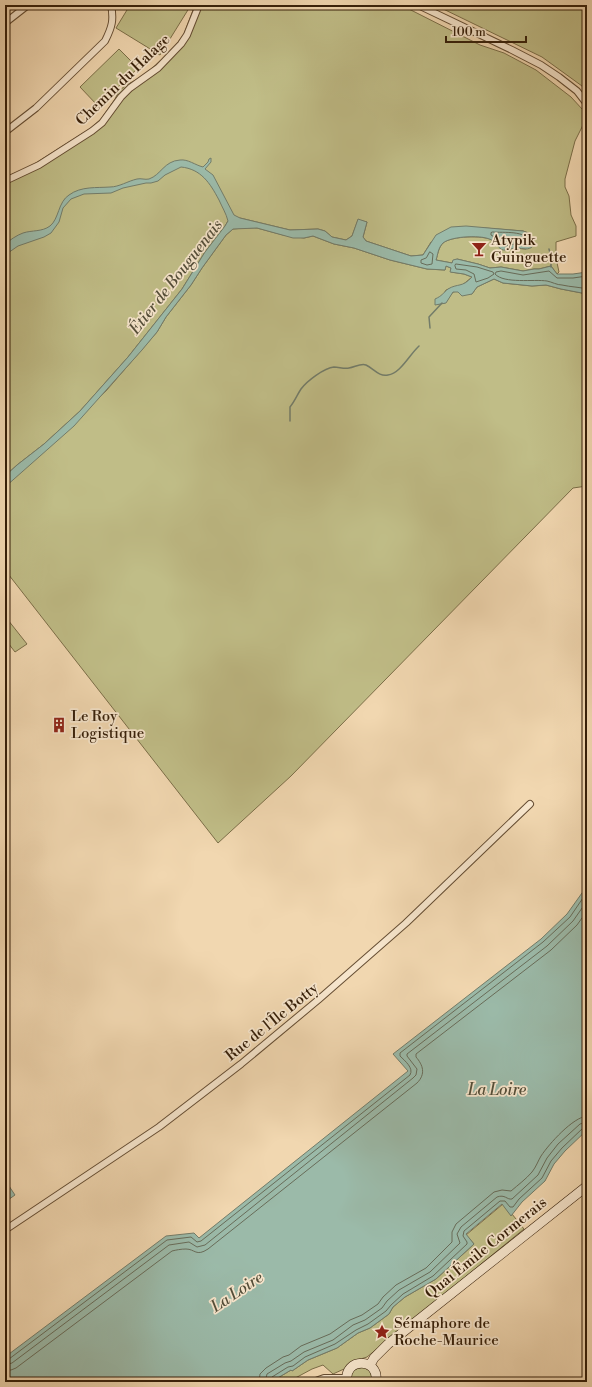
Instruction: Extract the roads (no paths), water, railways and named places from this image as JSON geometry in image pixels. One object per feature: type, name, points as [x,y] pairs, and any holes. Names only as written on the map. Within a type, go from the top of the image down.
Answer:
[{"type":"main road","name":"Quai Émile Cormerais","points":[[370,1365],[374,1358],[388,1344],[587,1186]]},
{"type":"main road","points":[[346,1380],[349,1369],[356,1364],[361,1363],[370,1365],[375,1371],[377,1376],[376,1382]]},
{"type":"street","points":[[5,23],[28,5]]},
{"type":"street","points":[[5,132],[36,108],[105,41],[111,29],[113,17],[111,5]]},
{"type":"street","name":"Chemin du Halage","points":[[5,181],[39,165],[102,123],[121,97],[130,88],[158,68],[181,44],[187,35],[199,5]]},
{"type":"street","points":[[418,5],[512,50],[541,66],[559,77],[577,91],[587,104]]},
{"type":"street","name":"Rue de l'Île Botty","points":[[5,1230],[159,1127],[246,1060],[318,1000],[406,923],[530,804]]},
{"type":"street","points":[[313,1382],[324,1378],[346,1380]]},
{"type":"water","points":[[211,158],[211,162],[205,169],[213,175],[234,215],[240,218],[290,230],[318,229],[325,231],[332,237],[346,240],[352,236],[358,219],[367,222],[363,237],[366,241],[411,256],[423,255],[436,235],[451,227],[466,226],[523,231],[528,233],[533,239],[534,244],[530,248],[503,250],[493,241],[483,237],[460,237],[443,243],[439,249],[436,260],[452,263],[453,260],[457,259],[490,268],[501,267],[523,271],[551,266],[557,274],[587,272],[587,294],[546,285],[532,286],[503,283],[494,279],[477,287],[472,294],[462,296],[458,292],[453,292],[446,303],[435,305],[435,299],[441,296],[448,289],[465,283],[472,277],[450,272],[451,268],[446,266],[445,270],[427,269],[390,260],[354,248],[334,244],[313,236],[293,238],[257,228],[233,229],[226,235],[191,285],[166,317],[157,332],[142,350],[74,426],[5,487],[5,476],[44,444],[80,411],[128,357],[182,289],[205,252],[228,221],[219,200],[204,178],[188,168],[181,167],[165,175],[158,181],[123,188],[111,193],[84,194],[71,199],[63,208],[59,222],[51,233],[18,246],[5,255],[5,244],[26,232],[44,229],[50,226],[53,223],[65,198],[74,192],[89,188],[113,187],[137,179],[149,179],[157,174],[166,165],[180,160],[186,160],[203,167]]},
{"type":"water","name":"La Loire","points":[[587,886],[587,1130],[565,1151],[554,1164],[545,1181],[522,1202],[511,1216],[502,1204],[466,1234],[474,1244],[436,1279],[405,1297],[393,1307],[389,1314],[370,1328],[358,1333],[337,1348],[308,1360],[292,1371],[291,1370],[271,1382],[5,1382],[5,1357],[166,1236],[194,1233],[199,1238],[408,1071],[393,1054],[541,939],[567,914]]},
{"type":"water","points":[[5,1180],[15,1195],[5,1202]]},
{"type":"waterway","points":[[549,249],[551,267]]},
{"type":"waterway","points":[[430,328],[429,317],[442,303]]},
{"type":"waterway","points":[[290,421],[290,407],[301,389],[321,372],[334,367],[351,368],[366,365],[379,374],[392,374],[401,367],[419,346]]},
{"type":"place","name":"Atypik Guinguette","points":[[479,249]]},
{"type":"place","name":"Le Roy Logistique","points":[[59,725]]},
{"type":"place","name":"Sémaphore de Roche-Maurice","points":[[382,1332]]},
{"type":"water label","name":"Étier de Bouguenais","points":[[176,277]]}]
